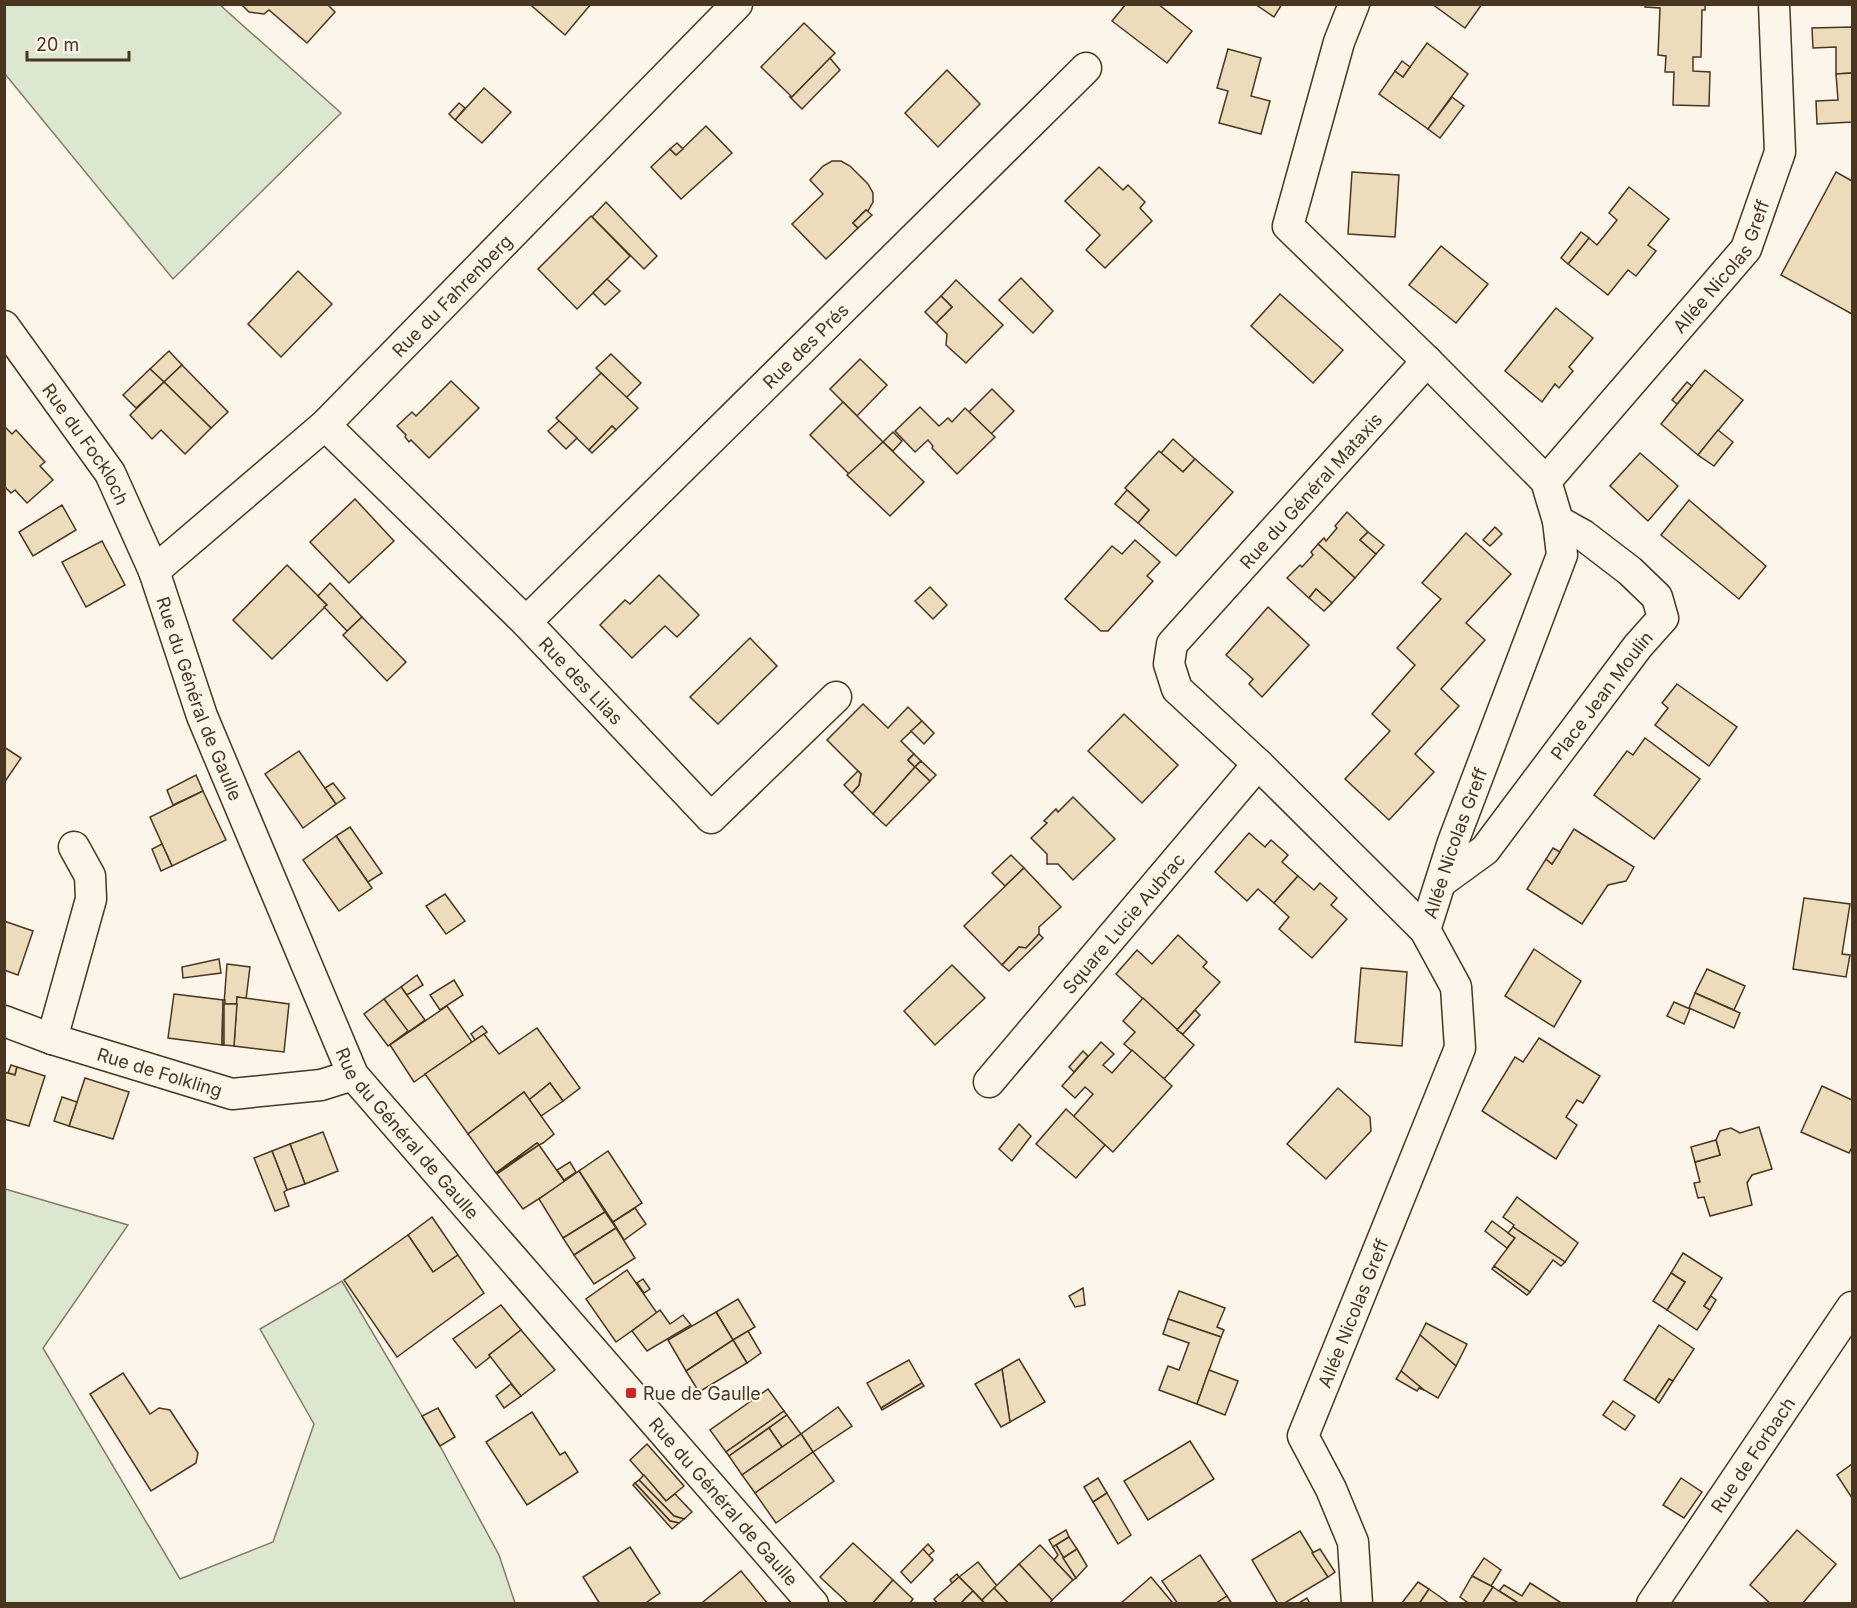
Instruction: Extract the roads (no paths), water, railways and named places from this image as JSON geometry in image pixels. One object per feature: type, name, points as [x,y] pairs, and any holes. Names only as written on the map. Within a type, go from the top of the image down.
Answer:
[{"type":"street","name":"Rue du Fahrenberg","points":[[154,571],[325,425],[737,4]]},
{"type":"street","points":[[1354,4],[1339,42],[1288,226],[1427,362]]},
{"type":"street","name":"Allée Nicolas Greff","points":[[1546,481],[1746,249],[1780,152],[1774,4]]},
{"type":"street","name":"Rue des Prés","points":[[526,622],[1086,68]]},
{"type":"street","name":"Rue du Fockloch","points":[[4,326],[110,473],[154,571]]},
{"type":"street","name":"Allée Nicolas Greff","points":[[1357,1604],[1353,1542],[1331,1489],[1303,1436],[1460,1048],[1456,987],[1425,930],[1453,842],[1562,555],[1558,521],[1546,481],[1427,362]]},
{"type":"street","name":"Rue du Général Mataxis","points":[[1425,930],[1258,764],[1177,689],[1169,664],[1172,644],[1427,362]]},
{"type":"street","name":"Rue des Lilas","points":[[325,425],[526,622],[711,818],[836,697]]},
{"type":"street","name":"Place Jean Moulin","points":[[1441,882],[1485,850],[1638,646],[1663,618],[1657,597],[1630,571],[1583,535],[1558,521]]},
{"type":"street","name":"Rue du Général de Gaulle","points":[[154,571],[202,716],[353,1075],[813,1604]]},
{"type":"street","name":"Square Lucie Aubrac","points":[[989,1082],[1258,764]]},
{"type":"street","points":[[52,1039],[92,899],[90,876],[74,847]]},
{"type":"street","name":"Rue de Folkling","points":[[4,1021],[52,1039],[232,1094],[321,1085],[353,1075]]},
{"type":"street","name":"Rue de Forbach","points":[[1652,1604],[1852,1307]]},
{"type":"place","name":"Rue de Gaulle","points":[[631,1393]]}]
